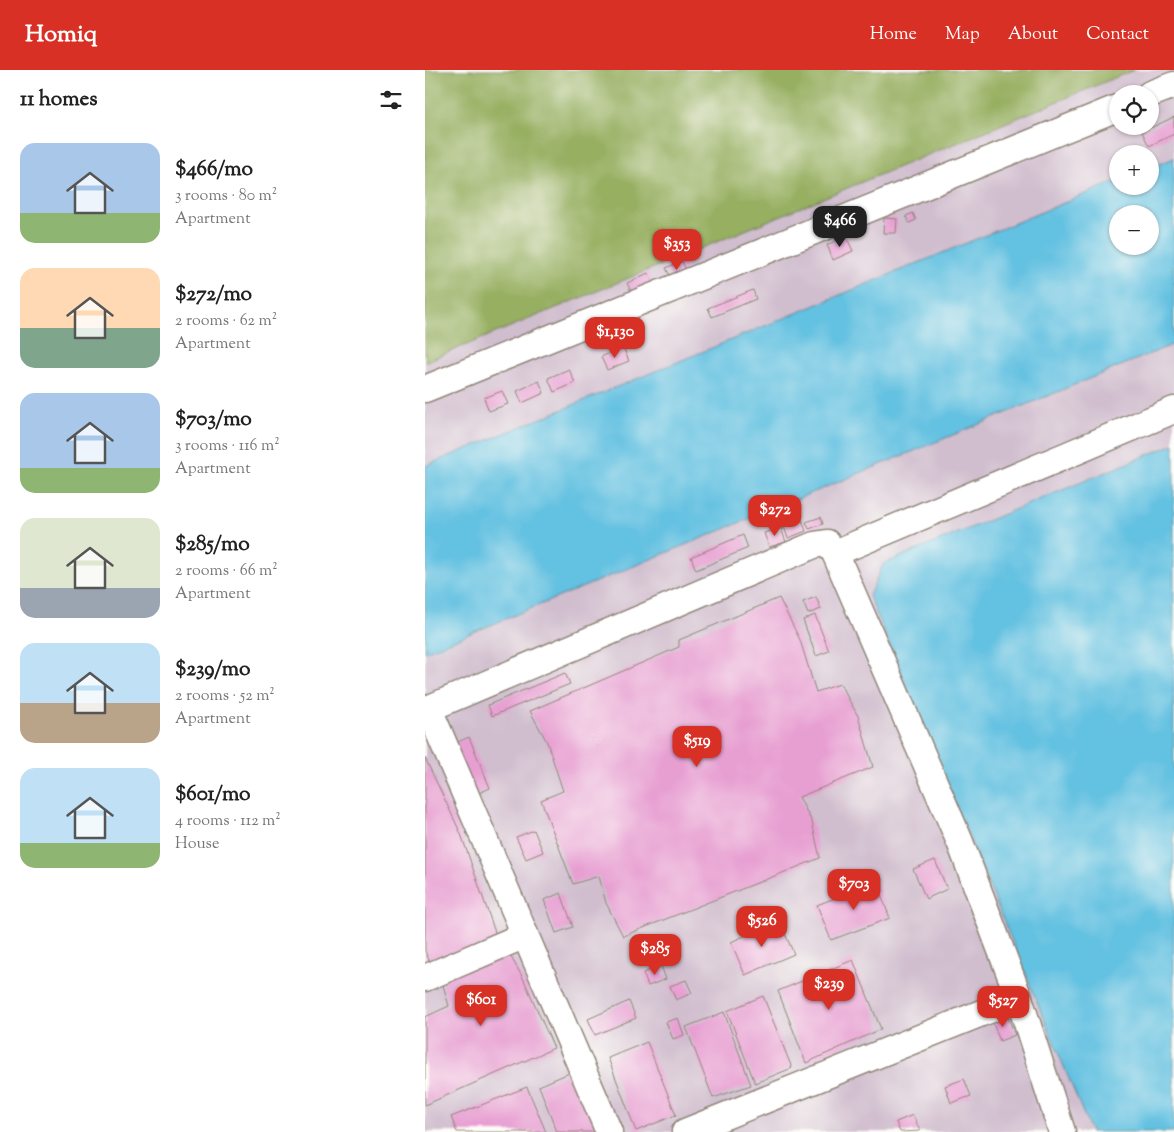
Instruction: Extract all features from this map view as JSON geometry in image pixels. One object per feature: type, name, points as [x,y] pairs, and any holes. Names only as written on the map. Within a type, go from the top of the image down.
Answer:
[{"type":"lane","points":[[1159,91],[1174,85]]},
{"type":"lane","points":[[425,389],[1109,111]]},
{"type":"lane","points":[[835,552],[1174,410]]},
{"type":"lane","points":[[609,1132],[427,709],[814,545],[827,543],[835,552],[960,842],[1019,998],[1063,1132]]},
{"type":"lane","points":[[425,978],[525,935]]},
{"type":"lane","points":[[685,1132],[1019,998]]},
{"type":"shaded area","points":[[1134,70],[1174,70],[1174,444],[883,564],[870,596],[1091,1132],[425,1132],[425,362]]},
{"type":"green space","points":[[425,70],[1134,70],[425,362]]},
{"type":"water","points":[[1174,158],[1174,344],[425,652],[425,466],[1109,184],[1109,195],[1159,195],[1159,164]]},
{"type":"water","points":[[1174,444],[1174,1132],[1091,1132],[869,596],[883,564]]},
{"type":"building","points":[[1174,117],[1174,134],[1148,145],[1144,135],[1159,135],[1159,124]]},
{"type":"building","points":[[913,213],[916,220],[909,223],[906,216]]},
{"type":"building","points":[[884,218],[897,219],[896,233],[883,233]]},
{"type":"building","points":[[846,236],[853,251],[833,260],[827,245]]},
{"type":"building","points":[[682,261],[688,275],[673,282],[666,268]]},
{"type":"building","points":[[648,273],[655,288],[634,298],[627,283]]},
{"type":"building","points":[[753,290],[756,299],[712,317],[708,308]]},
{"type":"building","points":[[623,347],[629,361],[607,370],[601,357]]},
{"type":"building","points":[[569,369],[575,383],[554,392],[548,378]]},
{"type":"building","points":[[539,381],[544,393],[522,403],[517,391]]},
{"type":"building","points":[[502,391],[508,404],[489,411],[484,398]]},
{"type":"building","points":[[821,517],[823,524],[809,529],[806,522]]},
{"type":"building","points":[[802,520],[806,531],[788,538],[784,527]]},
{"type":"building","points":[[781,528],[786,542],[769,547],[764,533]]},
{"type":"building","points":[[743,535],[748,548],[696,570],[691,557]]},
{"type":"building","points":[[816,597],[821,609],[808,614],[803,602]]},
{"type":"building","points":[[779,598],[800,640],[816,692],[840,684],[858,716],[873,767],[799,797],[812,822],[820,858],[623,936],[606,903],[599,876],[573,884],[541,800],[563,791],[547,742],[530,711],[679,647],[679,640]]},
{"type":"building","points":[[815,615],[829,651],[816,656],[803,620]]},
{"type":"building","points":[[565,673],[570,684],[492,716],[488,705]]},
{"type":"building","points":[[469,737],[490,788],[472,796],[451,745]]},
{"type":"building","points":[[425,758],[461,834],[498,941],[431,965],[425,951]]},
{"type":"building","points":[[534,830],[543,852],[526,859],[516,837]]},
{"type":"building","points":[[935,860],[947,889],[926,899],[913,869]]},
{"type":"building","points":[[876,882],[890,918],[831,940],[817,905]]},
{"type":"building","points":[[561,893],[573,927],[556,933],[544,900]]},
{"type":"building","points":[[779,920],[794,954],[745,975],[731,942]]},
{"type":"building","points":[[507,950],[524,980],[554,1048],[425,1105],[425,1017],[449,1006],[441,978]]},
{"type":"building","points":[[853,960],[881,1029],[806,1063],[778,991]]},
{"type":"building","points":[[661,966],[666,979],[648,986],[643,973]]},
{"type":"building","points":[[686,980],[692,993],[676,1000],[670,986]]},
{"type":"building","points":[[763,996],[792,1068],[755,1083],[727,1011]]},
{"type":"building","points":[[629,1001],[636,1018],[595,1035],[588,1019]]},
{"type":"building","points":[[724,1012],[751,1085],[713,1098],[686,1027]]},
{"type":"building","points":[[1007,1015],[1015,1035],[1000,1041],[992,1021]]},
{"type":"building","points":[[678,1018],[684,1035],[673,1039],[666,1022]]},
{"type":"building","points":[[647,1042],[676,1115],[636,1131],[608,1058]]},
{"type":"building","points":[[576,1070],[601,1132],[557,1132],[539,1086]]},
{"type":"building","points":[[964,1079],[971,1096],[951,1103],[945,1086]]},
{"type":"building","points":[[527,1087],[546,1132],[457,1132],[451,1117]]},
{"type":"building","points":[[913,1115],[920,1131],[900,1132],[896,1122]]}]
